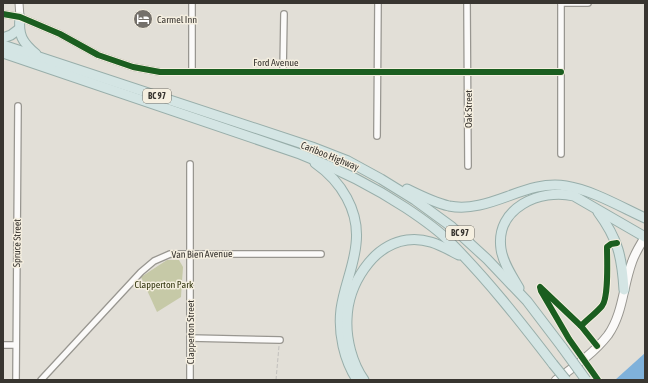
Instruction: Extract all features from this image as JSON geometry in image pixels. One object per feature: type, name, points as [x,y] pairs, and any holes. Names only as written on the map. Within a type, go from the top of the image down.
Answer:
[{"type":"highway","points":[[20,17],[19,29],[26,44],[39,56]]},
{"type":"highway","points":[[3,38],[11,35],[19,29]]},
{"type":"highway","name":"Cariboo Highway","points":[[3,45],[312,147],[348,161],[381,178],[415,200],[452,227],[487,259],[527,302],[586,380]]},
{"type":"highway","name":"Cariboo Highway","points":[[3,53],[300,154],[337,169],[377,189],[422,219],[448,240],[464,258],[480,272],[566,380]]},
{"type":"highway","points":[[300,154],[317,164],[331,176],[341,188],[348,200],[353,215],[356,230],[356,244],[343,294],[340,311],[340,329],[342,344],[348,362],[357,380]]},
{"type":"highway","points":[[381,178],[421,196],[449,206],[472,207],[528,190],[546,186],[565,186],[590,193],[645,218]]},
{"type":"highway","points":[[527,302],[504,261],[501,249],[502,229],[506,220],[521,205],[543,195],[563,193],[574,196],[645,237]]},
{"type":"highway","points":[[595,208],[609,226],[617,243],[622,264],[624,290]]},
{"type":"highway","points":[[629,211],[645,211]]},
{"type":"highway","points":[[364,380],[354,360],[349,343],[347,317],[350,299],[366,267],[376,255],[388,246],[408,240],[424,240],[434,243],[464,258]]},
{"type":"main road","points":[[556,380],[593,350],[608,335],[619,313],[632,262],[645,237]]},
{"type":"street","points":[[20,3],[20,17]]},
{"type":"street","points":[[192,3],[192,72]]},
{"type":"street","points":[[377,136],[378,3]]},
{"type":"street","name":"Oak Street","points":[[467,3],[468,166]]},
{"type":"street","points":[[561,154],[561,3],[588,3]]},
{"type":"street","name":"Ford Avenue","points":[[3,14],[20,17],[60,34],[98,55],[134,67],[160,72],[561,72]]},
{"type":"street","points":[[283,72],[284,14]]},
{"type":"street","name":"Spruce Street","points":[[16,380],[18,106]]},
{"type":"street","name":"Clapperton Street","points":[[190,164],[190,380]]},
{"type":"street","name":"Van Bien Avenue","points":[[41,380],[141,272],[154,261],[170,254],[190,253],[321,254]]},
{"type":"street","points":[[190,338],[280,340]]},
{"type":"street","points":[[3,345],[16,345]]},
{"type":"path","points":[[276,380],[280,340]]},
{"type":"green space","name":"Clapperton Park","points":[[167,260],[179,260],[183,267],[181,297],[157,312],[141,277]]},
{"type":"water","points":[[645,353],[645,380],[615,380]]},
{"type":"cycle path","points":[[3,14],[20,17],[60,34],[98,55],[133,67],[160,72],[561,72]]},
{"type":"cycle path","points":[[581,326],[602,306],[606,295],[607,247],[611,244],[617,243]]},
{"type":"cycle path","points":[[597,346],[581,326],[540,287],[569,339],[598,380]]},
{"type":"place","name":"Carmel Inn","points":[[143,19]]}]
